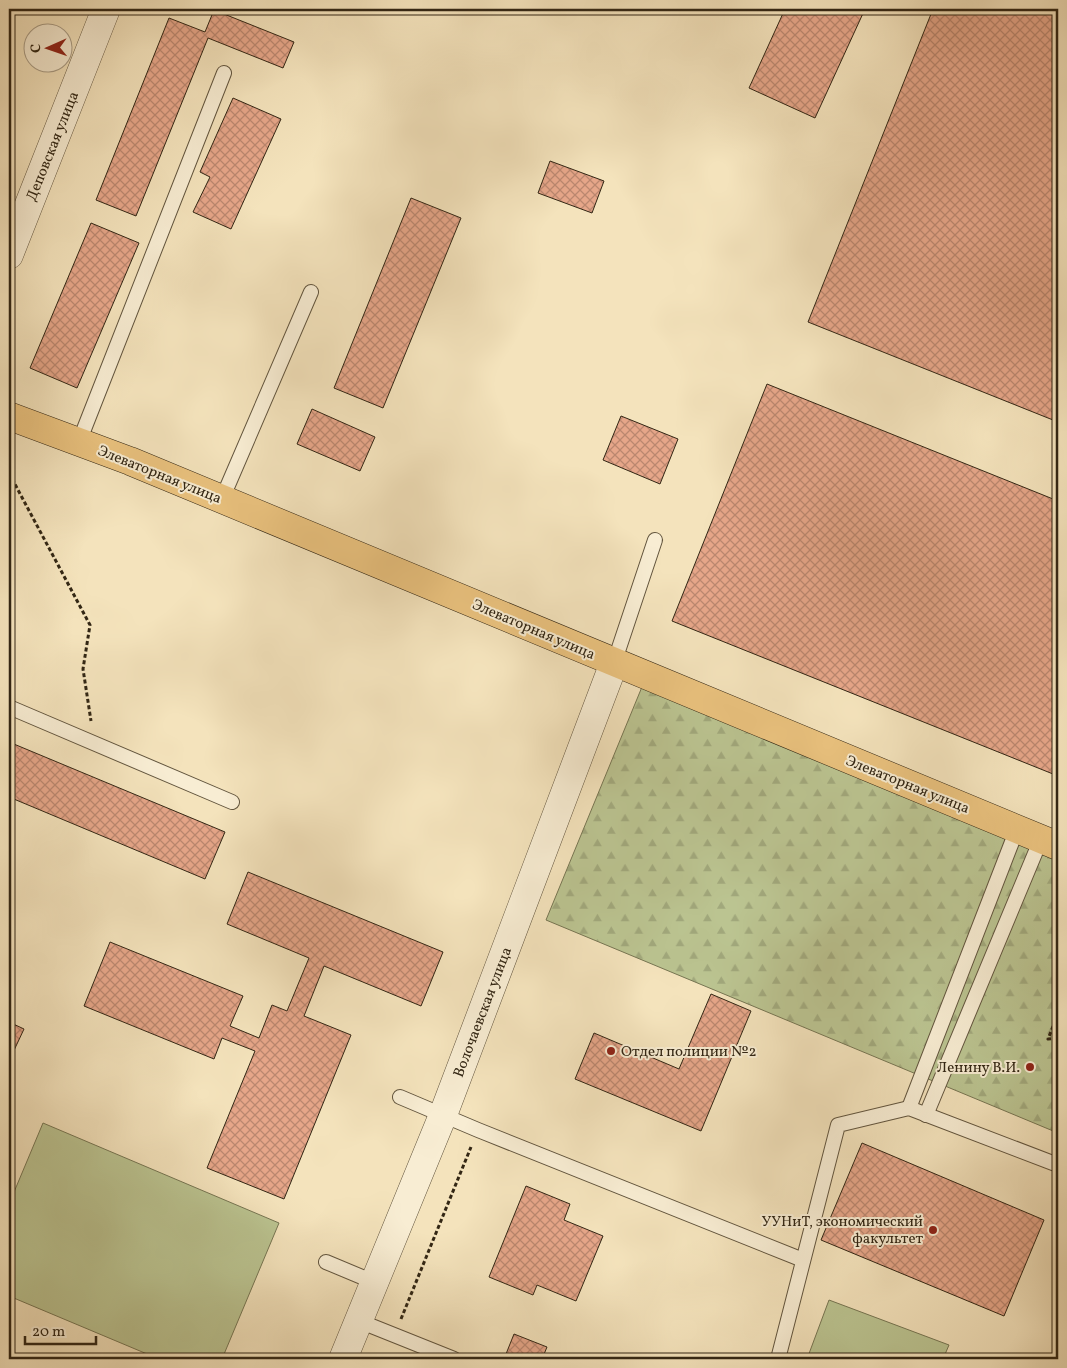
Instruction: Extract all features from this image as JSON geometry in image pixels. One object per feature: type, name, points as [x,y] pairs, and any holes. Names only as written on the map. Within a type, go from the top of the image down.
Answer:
[{"type":"main road","name":"Элеваторная улица","points":[[9,416],[130,461],[1039,838]]},
{"type":"street","name":"Деповская улица","points":[[9,255],[106,9]]},
{"type":"street","name":"Волочаевская улица","points":[[343,1359],[443,1115],[614,663]]},
{"type":"lane","points":[[79,442],[224,73]]},
{"type":"lane","points":[[222,499],[311,292]]},
{"type":"lane","points":[[614,663],[655,540]]},
{"type":"lane","points":[[9,707],[232,802]]},
{"type":"lane","points":[[909,1108],[1039,838]]},
{"type":"lane","points":[[926,1115],[1039,838]]},
{"type":"lane","points":[[400,1097],[803,1260]]},
{"type":"lane","points":[[778,1359],[838,1125],[909,1108],[1058,1165]]},
{"type":"lane","points":[[326,1262],[374,1282]]},
{"type":"lane","points":[[359,1321],[454,1359]]},
{"type":"path","points":[[9,473],[90,625],[83,669],[94,744]]},
{"type":"path","points":[[1058,1014],[1048,1039],[1058,1038]]},
{"type":"path","points":[[395,1335],[478,1130]]},
{"type":"green space","points":[[644,682],[1058,854],[1058,1133],[546,920]]},
{"type":"green space","points":[[43,1123],[279,1223],[222,1359],[159,1359],[9,1296],[9,1204]]},
{"type":"green space","points":[[829,1300],[949,1345],[943,1359],[807,1359]]},
{"type":"building","points":[[785,9],[865,9],[815,118],[749,88]]},
{"type":"building","points":[[933,9],[1058,9],[1058,422],[808,322]]},
{"type":"building","points":[[214,10],[294,42],[283,68],[208,38],[136,216],[96,200],[169,18],[205,32]]},
{"type":"building","points":[[233,98],[281,119],[231,229],[193,212],[210,177],[200,172]]},
{"type":"building","points":[[550,161],[604,181],[592,213],[538,193]]},
{"type":"building","points":[[411,198],[461,218],[383,408],[334,388]]},
{"type":"building","points":[[91,223],[139,243],[77,388],[30,368]]},
{"type":"building","points":[[767,384],[1058,501],[1058,776],[672,621]]},
{"type":"building","points":[[312,409],[375,437],[360,471],[297,444]]},
{"type":"building","points":[[621,416],[678,439],[660,484],[603,460]]},
{"type":"building","points":[[9,742],[225,832],[205,879],[9,797]]},
{"type":"building","points":[[248,872],[443,952],[421,1006],[324,966],[304,1016],[351,1035],[284,1199],[207,1168],[255,1051],[222,1038],[214,1059],[84,1006],[110,942],[243,996],[230,1026],[259,1038],[272,1005],[287,1011],[309,958],[227,924]]},
{"type":"building","name":"Отдел полиции №2","points":[[711,994],[751,1011],[701,1131],[575,1079],[594,1033],[679,1069]]},
{"type":"building","points":[[9,1022],[24,1029],[9,1061]]},
{"type":"building","name":"УУНиТ, экономический факультет","points":[[862,1143],[1044,1220],[1004,1316],[821,1240]]},
{"type":"building","points":[[526,1186],[570,1204],[564,1220],[603,1236],[576,1301],[537,1285],[533,1295],[489,1277]]},
{"type":"building","points":[[514,1334],[547,1347],[542,1359],[504,1359]]},
{"type":"place","name":"Отдел полиции №2","points":[[611,1051]]},
{"type":"place","name":"Ленину В.И.","points":[[1030,1067]]},
{"type":"place","name":"УУНиТ, экономический факультет","points":[[933,1230]]}]
